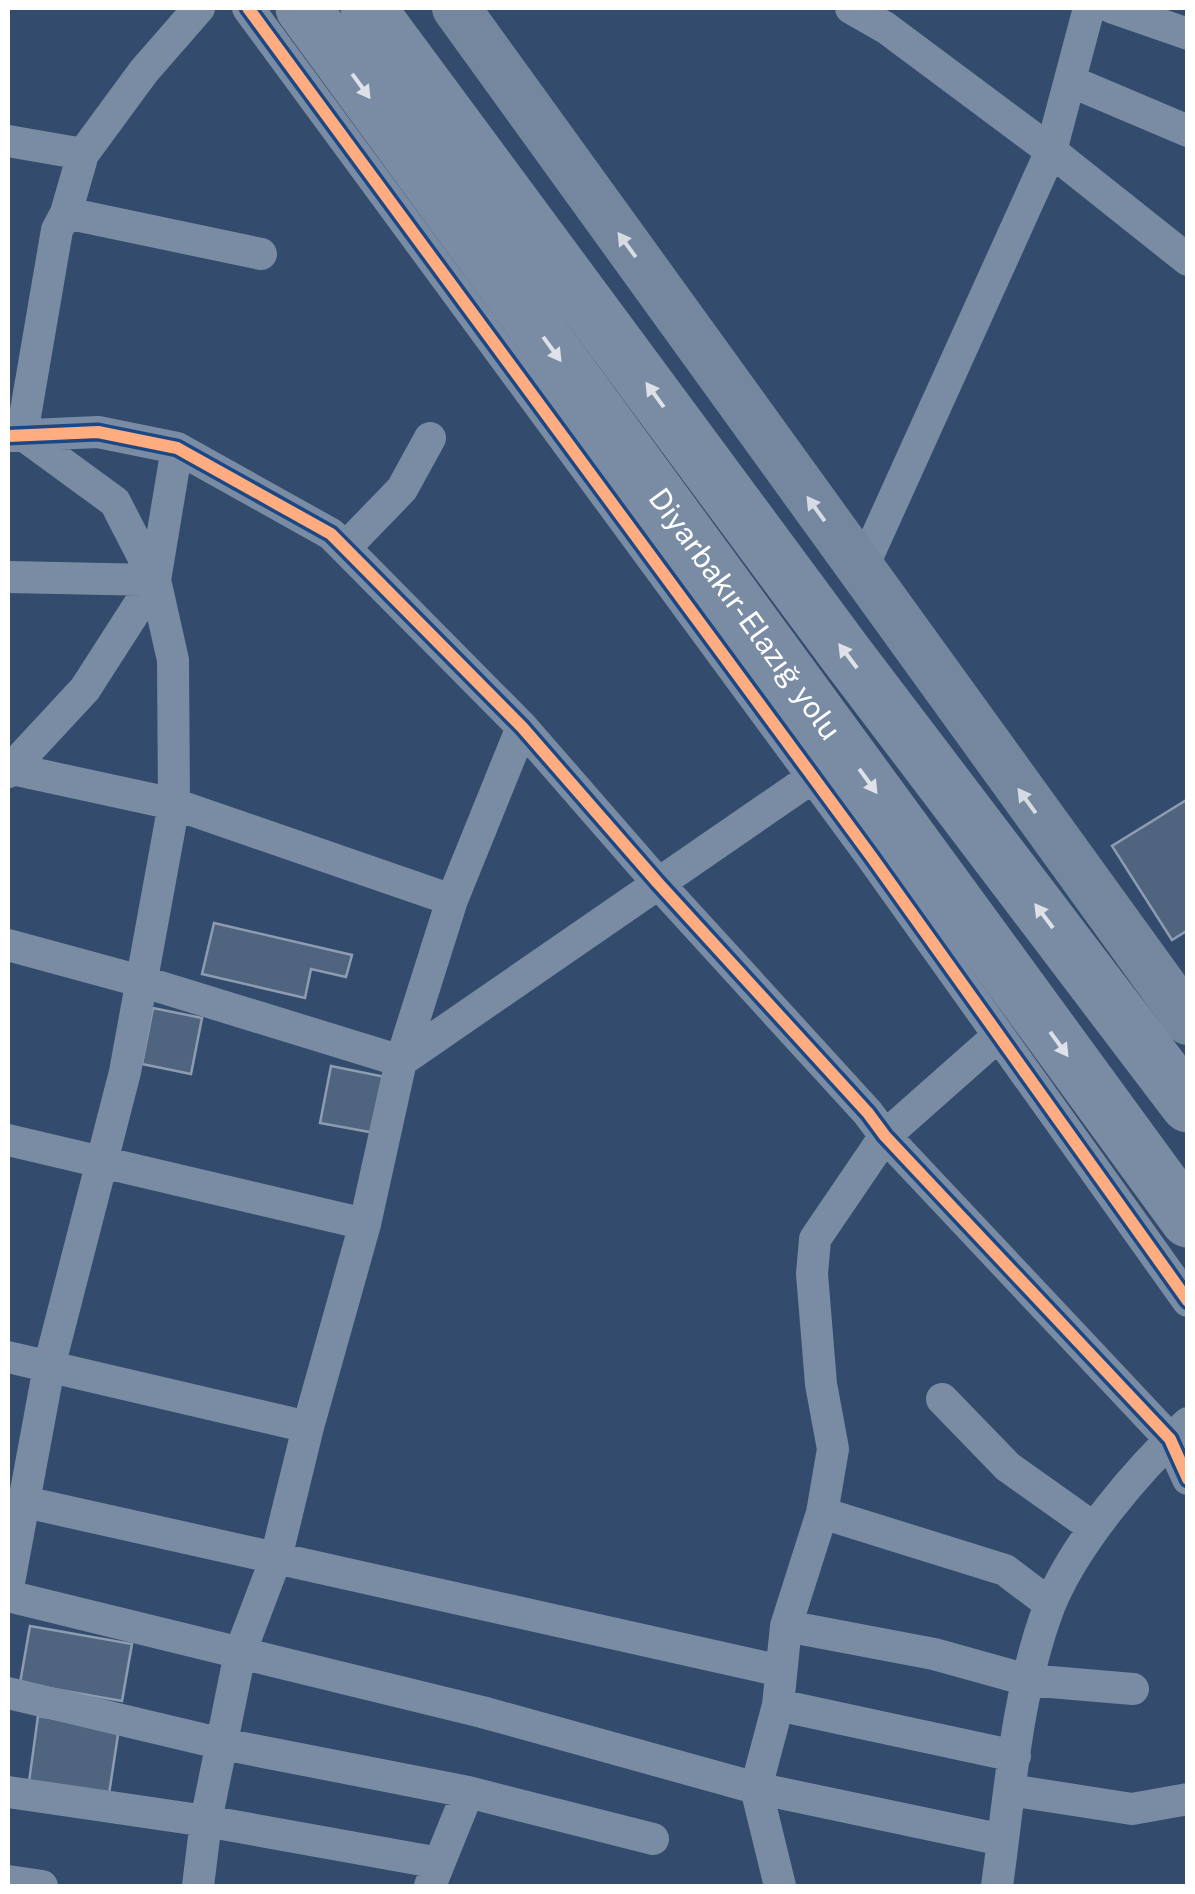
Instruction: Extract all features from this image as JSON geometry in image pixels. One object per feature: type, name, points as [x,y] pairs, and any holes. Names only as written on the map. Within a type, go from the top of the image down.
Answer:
[{"type":"highway","name":"Diyarbakır-Elazığ yolu","points":[[303,8],[1188,1220]]},
{"type":"highway","name":"Diyarbakır-Elazığ yolu","points":[[368,8],[845,653],[1188,1105]]},
{"type":"street","points":[[15,435],[57,230],[66,213],[83,154],[144,71],[199,8]]},
{"type":"street","points":[[248,8],[813,777],[1188,1301]]},
{"type":"street","points":[[456,8],[1188,1021]]},
{"type":"street","points":[[854,8],[1052,151],[1188,260]]},
{"type":"street","points":[[861,572],[1052,151],[1088,8]]},
{"type":"street","points":[[1113,8],[1188,34]]},
{"type":"street","points":[[1070,81],[1188,131]]},
{"type":"street","points":[[8,141],[83,154]]},
{"type":"street","points":[[66,213],[261,254]]},
{"type":"street","points":[[15,435],[98,432],[177,448],[331,534],[522,727],[885,1136],[1179,1431],[1188,1479]]},
{"type":"street","points":[[15,435],[115,502],[155,580],[173,660],[174,804],[144,982],[104,1162],[49,1367],[8,1583],[240,1653],[482,1712],[756,1788],[1004,1840]]},
{"type":"street","points":[[345,548],[402,489],[430,438]]},
{"type":"street","points":[[8,769],[85,689],[155,580],[177,448]]},
{"type":"street","points":[[8,576],[155,580]]},
{"type":"street","points":[[198,1886],[206,1821],[240,1653],[276,1558],[308,1427],[366,1224],[401,1060],[452,900],[522,727]]},
{"type":"street","points":[[8,769],[174,804],[452,900]]},
{"type":"street","points":[[401,1060],[813,777]]},
{"type":"street","points":[[8,946],[144,982],[401,1060]]},
{"type":"street","points":[[780,1886],[756,1788],[778,1705],[786,1626],[822,1513],[833,1449],[822,1384],[812,1274],[815,1240],[885,1136],[998,1036]]},
{"type":"street","points":[[8,1140],[366,1224]]},
{"type":"street","points":[[8,1357],[308,1427]]},
{"type":"street","points":[[942,1399],[1008,1467],[1094,1528]]},
{"type":"street","points":[[997,1886],[1027,1680],[1050,1604],[1094,1528],[1179,1431]]},
{"type":"street","points":[[25,1502],[781,1671]]},
{"type":"street","points":[[822,1513],[1005,1570],[1050,1604]]},
{"type":"street","points":[[786,1626],[934,1654],[1027,1680],[1133,1689]]},
{"type":"street","points":[[8,1693],[223,1744],[468,1792],[654,1839]]},
{"type":"street","points":[[778,1705],[1015,1756]]},
{"type":"street","points":[[1010,1790],[1132,1809],[1188,1799]]},
{"type":"street","points":[[8,1792],[206,1821],[434,1875],[468,1792]]},
{"type":"street","points":[[8,1881],[42,1886]]},
{"type":"building","points":[[1188,799],[1188,930],[1172,940],[1112,846]]},
{"type":"building","points":[[214,923],[352,955],[346,977],[311,969],[305,998],[202,974]]},
{"type":"building","points":[[153,1008],[202,1018],[191,1074],[142,1064]]},
{"type":"building","points":[[331,1066],[385,1077],[375,1133],[320,1123]]},
{"type":"building","points":[[30,1626],[132,1644],[122,1701],[20,1683]]},
{"type":"building","points":[[38,1716],[119,1728],[109,1794],[29,1782]]},
{"type":"cycle path","points":[[248,8],[871,856],[1188,1301]]},
{"type":"cycle path","points":[[8,436],[98,432],[177,448],[331,534],[522,727],[885,1136],[1170,1439],[1188,1479]]}]
